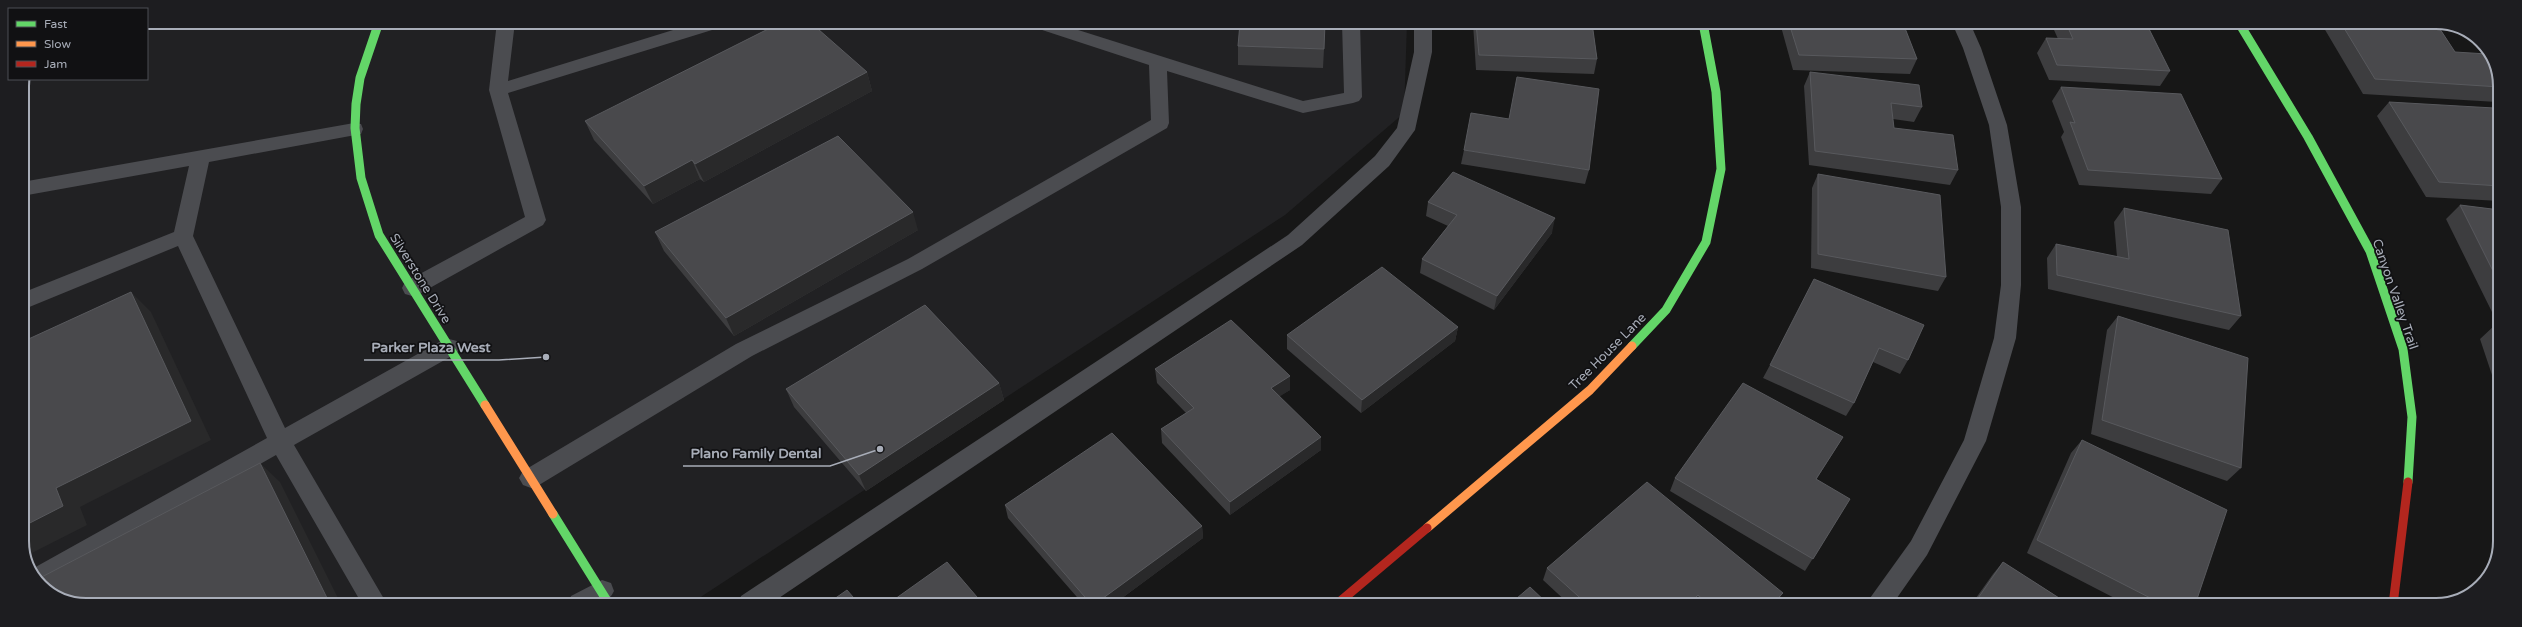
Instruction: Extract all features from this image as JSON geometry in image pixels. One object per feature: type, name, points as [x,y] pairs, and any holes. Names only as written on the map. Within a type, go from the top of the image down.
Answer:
[{"type":"street","name":"Silverstone Drive","points":[[376,29],[367,52],[354,105],[354,148],[363,192],[379,234],[605,598]]},
{"type":"street","name":"Tree House Lane","points":[[1344,598],[1590,390],[1666,310],[1706,242],[1721,169],[1716,92],[1704,29]]},
{"type":"street","name":"Canyon Valley Trail","points":[[2243,29],[2308,137],[2370,251],[2403,349],[2412,417],[2406,510],[2393,598]]},
{"type":"lane","points":[[412,288],[536,220],[498,90],[505,29]]},
{"type":"lane","points":[[498,90],[696,29]]},
{"type":"lane","points":[[531,478],[744,350],[915,264],[1160,123],[1158,62],[1303,107],[1353,97],[1351,29]]},
{"type":"lane","points":[[759,598],[1295,240],[1382,161],[1406,130],[1423,52],[1423,29]]},
{"type":"lane","points":[[1882,598],[1919,548],[1975,441],[2005,338],[2011,285],[2011,207],[1998,125],[1972,48],[1964,29]]},
{"type":"lane","points":[[1085,30],[1167,65]]},
{"type":"lane","points":[[29,188],[354,129]]},
{"type":"lane","points":[[201,157],[183,236],[280,441],[372,598]]},
{"type":"lane","points":[[29,299],[183,236]]},
{"type":"lane","points":[[41,576],[450,347]]},
{"type":"shaded area","points":[[148,29],[1407,29],[1404,113],[1285,215],[699,598],[86,598],[68,595],[48,584],[37,570],[31,556],[29,545],[30,80],[148,80]]},
{"type":"building","points":[[768,29],[818,29],[867,72],[695,164],[692,160],[644,186],[585,121]]},
{"type":"building","points":[[1239,29],[1325,29],[1324,49],[1238,46]]},
{"type":"building","points":[[1477,29],[1593,29],[1597,59],[1479,55]]},
{"type":"building","points":[[1791,29],[1905,29],[1917,59],[1799,55]]},
{"type":"building","points":[[2069,29],[2149,29],[2170,71],[2057,65],[2046,38],[2073,39]]},
{"type":"building","points":[[2345,29],[2440,29],[2455,52],[2483,54],[2489,64],[2493,87],[2375,79]]},
{"type":"building","points":[[1810,72],[1919,85],[1922,107],[1891,103],[1894,128],[1953,135],[1958,170],[1815,151]]},
{"type":"building","points":[[1517,77],[1599,89],[1589,170],[1464,150],[1471,113],[1509,119]]},
{"type":"building","points":[[2061,87],[2181,94],[2222,179],[2088,170],[2070,122],[2075,123]]},
{"type":"building","points":[[2389,102],[2493,108],[2493,186],[2439,182]]},
{"type":"building","points":[[838,136],[913,212],[726,318],[655,232]]},
{"type":"building","points":[[1453,172],[1555,218],[1497,296],[1422,259],[1457,215],[1428,202]]},
{"type":"building","points":[[1818,174],[1940,195],[1946,277],[1818,254]]},
{"type":"building","points":[[2460,205],[2493,209],[2493,271]]},
{"type":"building","points":[[2124,208],[2228,230],[2241,316],[2057,275],[2056,244],[2129,259]]},
{"type":"building","points":[[1382,267],[1458,327],[1362,400],[1287,335]]},
{"type":"building","points":[[1814,279],[1924,325],[1908,360],[1879,348],[1854,403],[1770,365]]},
{"type":"building","points":[[131,292],[191,421],[56,488],[63,506],[29,523],[29,339]]},
{"type":"building","points":[[925,305],[999,383],[859,475],[786,389]]},
{"type":"building","points":[[2118,316],[2248,358],[2241,468],[2102,420]]},
{"type":"building","points":[[1231,320],[1290,376],[1271,388],[1321,437],[1230,502],[1161,429],[1194,408],[1155,369]]},
{"type":"building","points":[[1743,383],[1843,437],[1816,479],[1850,499],[1813,559],[1675,478]]},
{"type":"building","points":[[1112,433],[1202,526],[1103,598],[1086,598],[1005,505]]},
{"type":"building","points":[[2082,440],[2227,510],[2197,598],[2150,598],[2037,540]]},
{"type":"building","points":[[260,463],[327,598],[86,598],[75,597],[57,590],[48,584],[42,577]]},
{"type":"building","points":[[1647,482],[1783,593],[1778,598],[1701,598],[1698,595],[1695,598],[1580,598],[1547,568]]},
{"type":"building","points":[[947,562],[978,598],[896,598]]},
{"type":"building","points":[[2003,562],[2059,598],[1978,598]]},
{"type":"building","points":[[1530,587],[1542,598],[1517,598]]},
{"type":"building","points":[[847,590],[854,598],[836,598]]},
{"type":"traffic: fast","points":[[377,29],[360,78],[356,104],[355,128],[361,178],[379,235],[485,405]]},
{"type":"traffic: fast","points":[[1632,346],[1666,310],[1706,242],[1721,169],[1716,92],[1704,29]]},
{"type":"traffic: fast","points":[[2243,29],[2308,137],[2370,251],[2403,349],[2412,417],[2408,482]]},
{"type":"traffic: fast","points":[[553,514],[605,598]]},
{"type":"traffic: slow","points":[[1427,528],[1590,390],[1632,346]]},
{"type":"traffic: slow","points":[[485,405],[553,514]]},
{"type":"traffic: jam","points":[[2394,598],[2408,482]]},
{"type":"traffic: jam","points":[[1344,598],[1427,528]]},
{"type":"place","name":"Parker Plaza West","points":[[546,357]]},
{"type":"place","name":"Plano Family Dental","points":[[880,449]]}]
